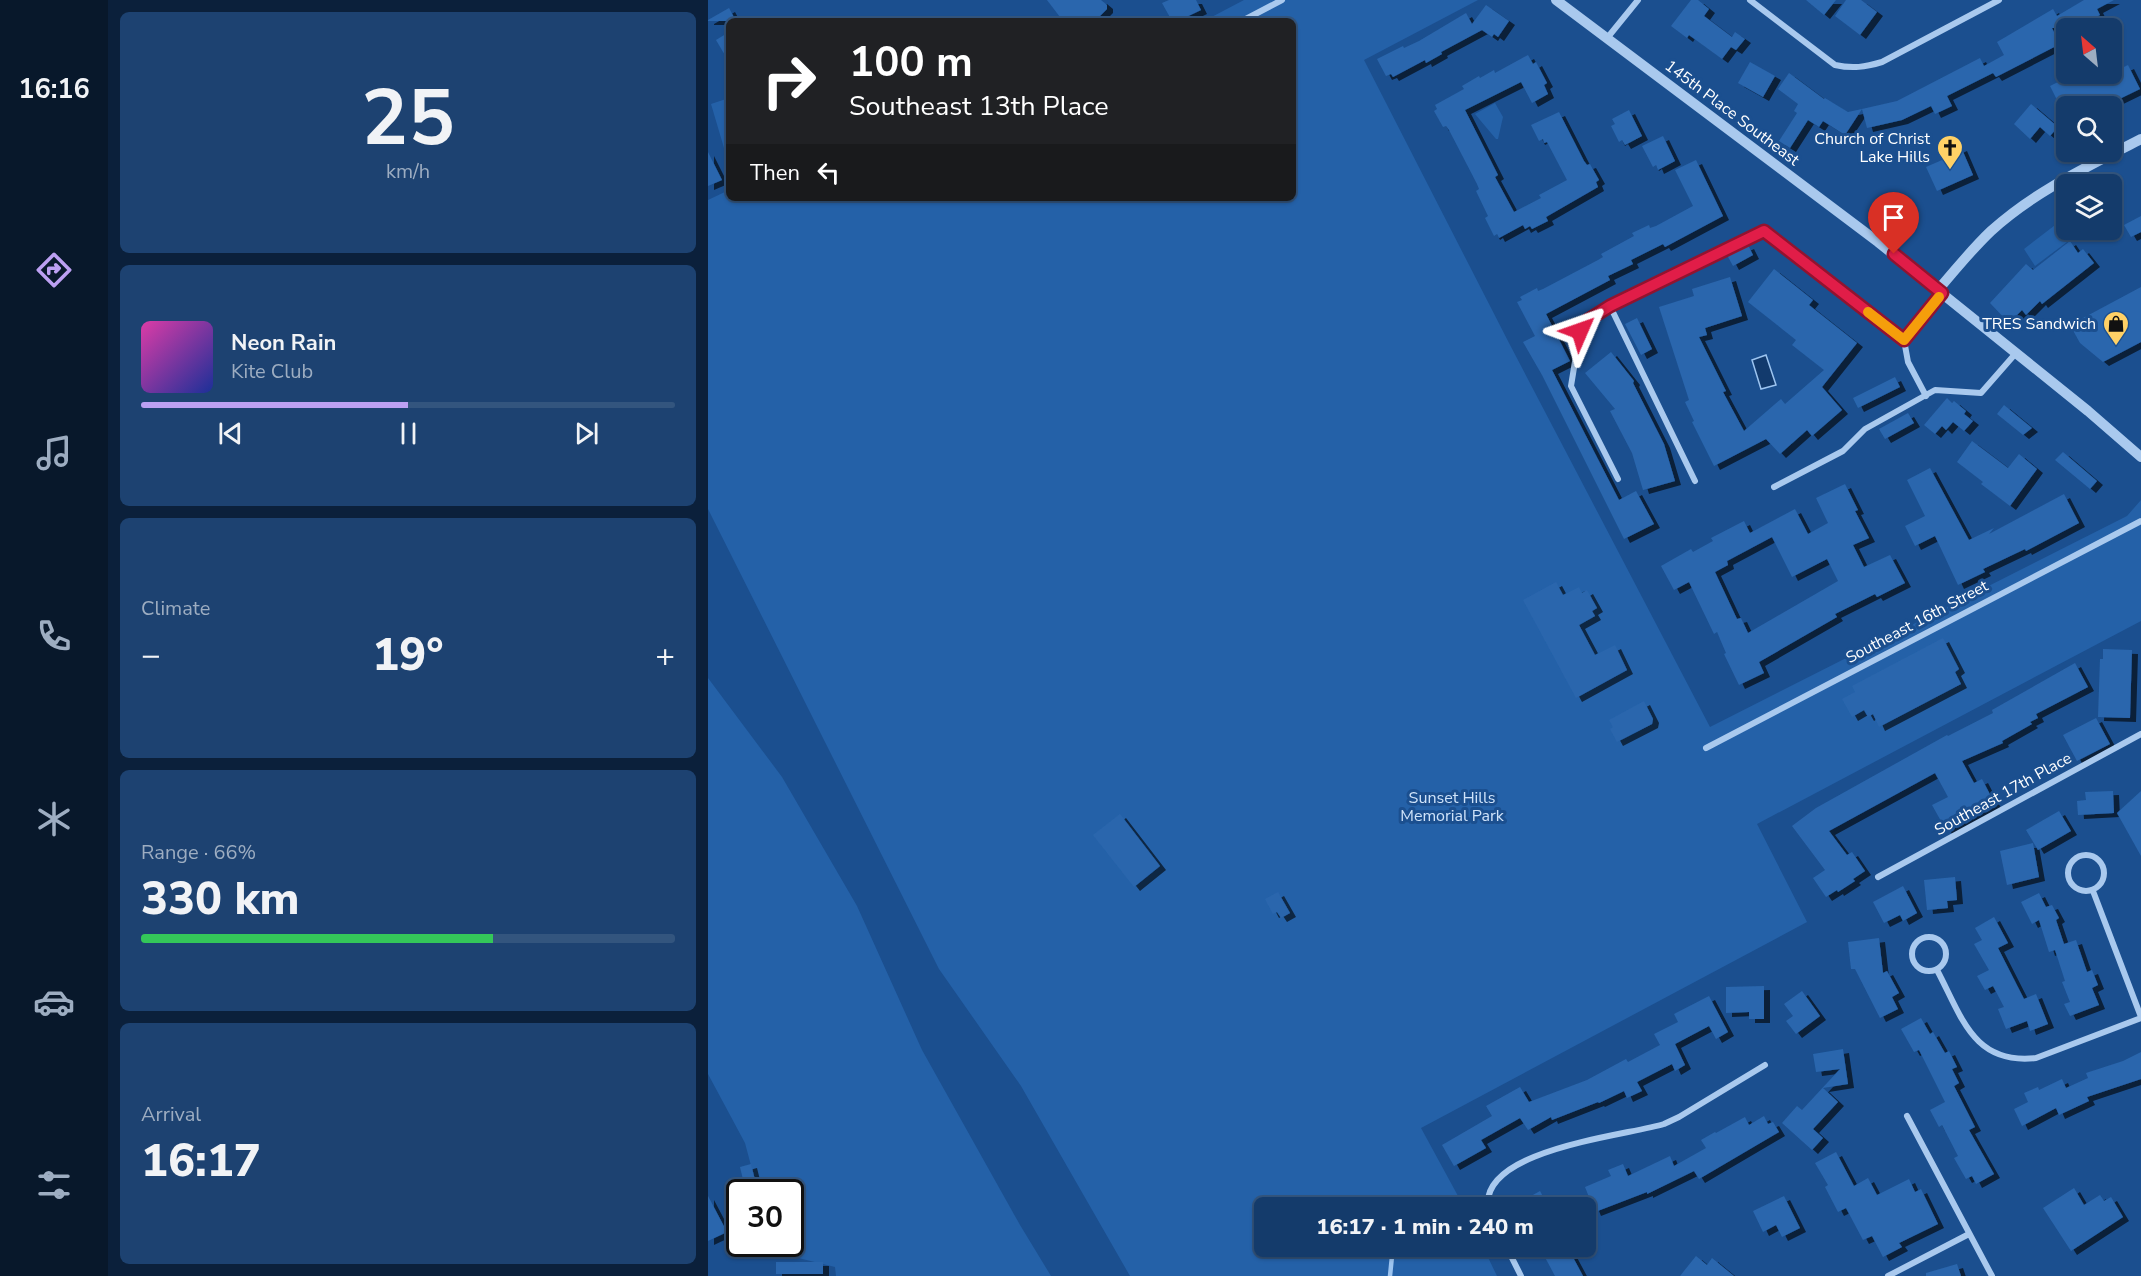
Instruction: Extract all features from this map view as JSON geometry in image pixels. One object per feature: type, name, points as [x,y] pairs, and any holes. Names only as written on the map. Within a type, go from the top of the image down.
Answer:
[{"type":"street","points":[[1248,18],[1282,0]]},
{"type":"street","name":"145th Place Southeast","points":[[1556,0],[1878,242],[2141,457]]},
{"type":"street","points":[[1608,38],[1638,0]]},
{"type":"street","points":[[1750,0],[1835,65],[1849,69],[1882,62],[1999,0]]},
{"type":"street","points":[[1904,340],[1940,291],[1990,232],[2020,207],[2068,177],[2141,139]]},
{"type":"street","points":[[1618,479],[1570,386],[1580,331],[1588,320],[1610,306],[1764,231],[1904,340],[1908,362],[1926,396]]},
{"type":"street","points":[[1610,306],[1695,481]]},
{"type":"street","points":[[1774,487],[1844,451],[1865,429],[1935,390],[1981,393],[2016,353]]},
{"type":"street","name":"Southeast 16th Street","points":[[1706,748],[2141,521]]},
{"type":"street","name":"Southeast 17th Place","points":[[1878,877],[2141,734]]},
{"type":"street","points":[[2086,855],[2098,859],[2104,870],[2102,882],[2093,891],[2080,891],[2074,888],[2068,877],[2070,864],[2079,856],[2086,855]]},
{"type":"street","points":[[1937,970],[1977,1041],[1987,1050],[2003,1057],[2019,1060],[2036,1058],[2141,1017],[2093,891]]},
{"type":"street","points":[[1933,937],[1943,944],[1947,955],[1942,966],[1937,970],[1925,972],[1915,965],[1911,954],[1916,943],[1921,939],[1933,937]]},
{"type":"street","points":[[1487,1197],[1499,1177],[1555,1148],[1664,1124],[1765,1065]]},
{"type":"street","points":[[1907,1116],[1992,1276]]},
{"type":"street","points":[[1888,1276],[1969,1234]]},
{"type":"street","points":[[1512,1257],[1521,1276]]},
{"type":"green space","name":"Sunset Hills Memorial Park","points":[[1244,0],[1478,0],[1364,60],[1710,727],[2127,516],[2141,500],[2141,621],[1757,824],[1807,922],[1421,1128],[1459,1197],[1254,1197],[1254,1257],[1488,1257],[1497,1276],[1130,1276],[1021,1086],[939,969],[708,509],[708,200],[726,191],[726,201],[1296,201],[1296,18],[1210,18]]},
{"type":"green space","points":[[726,99],[726,155],[711,104]]},
{"type":"green space","points":[[1495,103],[1503,117],[1498,139],[1475,114]]},
{"type":"green space","points":[[2056,224],[2056,240],[2070,240],[2035,266],[2024,249]]},
{"type":"green space","points":[[708,678],[782,777],[857,906],[922,1050],[1051,1276],[836,1276],[835,1267],[794,1257],[804,1257],[804,1179],[755,1179],[745,1143],[708,1074]]},
{"type":"shaded area","points":[[1766,355],[1776,385],[1761,389],[1752,360]]},
{"type":"building","points":[[1047,0],[1101,0],[1107,5],[1107,9],[1098,18],[1061,18]]},
{"type":"building","points":[[1169,0],[1196,0],[1201,10],[1184,18],[1170,18],[1162,3]]},
{"type":"building","points":[[1691,0],[1698,0],[1709,9],[1704,16],[1732,37],[1735,32],[1745,39],[1736,50],[1731,47],[1722,59],[1689,35],[1687,38],[1671,26]]},
{"type":"building","points":[[1806,0],[1836,0],[1824,15]]},
{"type":"building","points":[[1846,0],[1861,0],[1877,12],[1860,35],[1835,16]]},
{"type":"building","points":[[2084,0],[2114,0],[2097,9],[2100,15],[2094,18],[2056,18],[2056,28],[2052,28],[2056,36],[2056,46],[1996,77],[1993,73],[1947,96],[1952,106],[1935,114],[1931,106],[1902,120],[1867,128],[1862,109],[1897,101],[1980,58],[1984,66],[2004,55],[1997,42],[2053,9],[2057,16]]},
{"type":"building","points":[[1486,5],[1509,21],[1498,37],[1494,34],[1492,37],[1482,30],[1441,52],[1442,54],[1426,63],[1425,60],[1393,77],[1391,74],[1386,76],[1377,59],[1419,41],[1466,13],[1472,24]]},
{"type":"building","points":[[729,8],[734,18],[726,18],[726,21],[708,20]]},
{"type":"building","points":[[726,34],[726,57],[716,40]]},
{"type":"building","points":[[1528,55],[1533,64],[1536,62],[1547,83],[1544,85],[1548,94],[1532,103],[1521,82],[1465,110],[1498,175],[1495,177],[1514,212],[1541,198],[1539,195],[1567,180],[1547,142],[1544,143],[1543,139],[1539,141],[1531,125],[1559,112],[1584,161],[1587,165],[1590,164],[1599,180],[1596,182],[1598,187],[1546,217],[1548,221],[1532,229],[1530,226],[1525,229],[1523,225],[1499,238],[1497,234],[1494,236],[1485,218],[1488,216],[1476,191],[1479,189],[1477,184],[1449,130],[1446,126],[1443,127],[1434,111],[1437,109],[1435,105],[1464,89],[1462,86],[1494,70],[1495,73]]},
{"type":"building","points":[[1750,62],[1775,76],[1763,97],[1738,83]]},
{"type":"building","points":[[2128,65],[2140,89],[2122,98],[2056,96],[2056,98],[2050,86],[2056,83],[2084,84],[2085,86],[2122,84],[2122,68]]},
{"type":"building","points":[[1789,73],[1824,99],[1848,112],[1862,109],[1845,135],[1823,121],[1819,127],[1808,120],[1790,148],[1779,141],[1797,113],[1794,111],[1798,104],[1778,89]]},
{"type":"building","points":[[2031,104],[2056,125],[2056,129],[2050,136],[2040,127],[2030,139],[2014,124]]},
{"type":"building","points":[[1629,110],[1642,136],[1625,145],[1622,140],[1619,142],[1611,126],[1615,124],[1612,119]]},
{"type":"building","points":[[1663,136],[1675,161],[1658,170],[1656,165],[1653,167],[1642,146]]},
{"type":"building","name":"Church of Christ Lake Hills","points":[[1961,147],[1973,175],[1937,191],[1926,167],[1949,157],[1948,153]]},
{"type":"building","points":[[708,152],[722,180],[708,186]]},
{"type":"building","points":[[1696,160],[1723,216],[1665,247],[1663,244],[1631,260],[1633,264],[1608,276],[1610,280],[1546,314],[1570,361],[1552,370],[1619,500],[1636,491],[1654,524],[1624,539],[1542,375],[1523,342],[1535,336],[1517,302],[1522,300],[1520,297],[1537,288],[1538,291],[1543,289],[1603,257],[1601,254],[1634,236],[1632,233],[1649,225],[1650,228],[1656,226],[1693,206],[1675,170]]},
{"type":"building","points":[[2141,216],[2141,232],[2131,237],[2124,225]]},
{"type":"building","points":[[2070,241],[2078,253],[2083,249],[2094,263],[2042,304],[2040,301],[2026,315],[2022,310],[2009,323],[1990,303],[2026,264],[2033,270]]},
{"type":"building","points":[[1748,245],[1753,255],[1733,266],[1727,255]]},
{"type":"building","points":[[1774,269],[1813,300],[1809,305],[1857,343],[1822,387],[1842,410],[1812,436],[1807,430],[1780,454],[1766,439],[1714,466],[1692,422],[1694,421],[1685,402],[1689,400],[1659,307],[1694,296],[1692,289],[1730,277],[1742,316],[1705,328],[1707,335],[1699,337],[1726,391],[1723,392],[1744,431],[1781,399],[1785,404],[1824,370],[1792,345],[1796,340],[1748,302]]},
{"type":"building","points":[[2141,287],[2141,342],[2103,362],[2080,343],[2070,325]]},
{"type":"building","points":[[1637,318],[1652,349],[1641,355],[1625,324]]},
{"type":"building","points":[[1611,352],[1634,381],[1664,444],[1675,481],[1643,490],[1632,453],[1610,411],[1615,409],[1585,373]]},
{"type":"building","points":[[1895,377],[1900,387],[1858,408],[1853,398]]},
{"type":"building","points":[[1947,398],[1966,411],[1964,414],[1973,421],[1964,431],[1953,422],[1946,430],[1942,426],[1935,434],[1924,425]]},
{"type":"building","points":[[2004,405],[2032,428],[2023,435],[1997,414]]},
{"type":"building","points":[[1908,413],[1914,423],[1885,439],[1879,429]]},
{"type":"building","points":[[1972,441],[2008,468],[2019,454],[2037,469],[2010,506],[1957,462]]},
{"type":"building","points":[[2063,452],[2097,481],[2090,489],[2055,460]]},
{"type":"building","points":[[1930,468],[1969,540],[1994,528],[1989,534],[2064,494],[2079,523],[2026,551],[2025,549],[1983,569],[1985,572],[1958,585],[1935,536],[1915,546],[1905,526],[1925,516],[1907,480]]},
{"type":"building","points":[[1845,484],[1858,510],[1855,511],[1869,538],[1853,545],[1864,567],[1890,555],[1905,583],[1877,597],[1875,594],[1835,614],[1837,617],[1759,662],[1764,673],[1739,685],[1724,654],[1726,653],[1717,632],[1714,634],[1689,582],[1674,590],[1661,566],[1691,549],[1693,552],[1713,541],[1711,538],[1744,521],[1750,533],[1795,509],[1808,534],[1828,523],[1816,498]],"holes":[[[1772,537],[1792,577],[1827,559],[1838,581],[1748,633],[1741,618],[1737,619],[1715,572],[1728,565],[1727,561]]]},
{"type":"building","points":[[1556,582],[1563,595],[1579,587],[1582,593],[1587,590],[1597,608],[1592,611],[1595,616],[1579,625],[1595,655],[1615,645],[1627,670],[1576,698],[1523,600]]},
{"type":"building","points":[[1943,638],[1959,669],[1955,672],[1961,684],[1879,727],[1873,714],[1868,717],[1864,710],[1852,717],[1842,699],[1855,692],[1852,686]]},
{"type":"building","points":[[2103,649],[2132,650],[2130,718],[2098,717],[2100,659],[2103,659]]},
{"type":"building","points":[[2075,663],[2088,687],[2036,714],[2038,718],[2030,722],[2032,724],[2002,741],[2003,743],[1962,761],[1974,783],[1982,779],[1995,804],[1946,830],[1932,805],[1948,797],[1935,773],[1829,831],[1847,855],[1852,852],[1865,871],[1853,879],[1855,881],[1826,897],[1813,878],[1825,870],[1792,826],[1816,808],[1947,735],[1993,713],[1992,710]]},
{"type":"building","points":[[1644,701],[1653,719],[1652,724],[1617,742],[1610,729],[1613,727],[1609,720]]},
{"type":"building","points":[[2096,718],[2110,744],[2077,761],[2063,735]]},
{"type":"building","points":[[2113,791],[2114,813],[2078,815],[2077,801],[2086,800],[2085,792]]},
{"type":"building","points":[[2141,791],[2141,856],[2117,813]]},
{"type":"building","points":[[2059,811],[2071,831],[2038,850],[2026,830]]},
{"type":"building","points":[[1120,814],[1160,866],[1134,887],[1093,835]]},
{"type":"building","points":[[2033,843],[2039,877],[2007,885],[2000,851]]},
{"type":"building","points":[[1955,877],[1957,900],[1947,901],[1948,908],[1927,910],[1924,880]]},
{"type":"building","points":[[1903,886],[1917,913],[1903,921],[1900,915],[1884,923],[1873,902]]},
{"type":"building","points":[[1278,892],[1290,913],[1281,918],[1277,912],[1273,914],[1265,899]]},
{"type":"building","points":[[2039,893],[2046,907],[2052,905],[2059,918],[2056,920],[2064,944],[2076,940],[2087,972],[2092,970],[2098,985],[2092,988],[2099,1005],[2070,1016],[2064,1004],[2070,1002],[2062,982],[2065,981],[2055,950],[2049,952],[2039,920],[2032,924],[2021,902]]},
{"type":"building","points":[[1994,917],[2008,943],[1998,948],[2024,999],[2036,994],[2048,1024],[2030,1031],[2027,1021],[2006,1029],[1998,1009],[2004,1007],[1993,986],[1985,990],[1977,976],[1989,970],[1974,944],[1982,940],[1975,928]]},
{"type":"building","points":[[1879,938],[1883,973],[1887,971],[1899,993],[1892,997],[1898,1009],[1880,1018],[1855,969],[1851,969],[1848,942]]},
{"type":"building","points":[[1764,986],[1764,1019],[1749,1019],[1749,1012],[1726,1013],[1726,987]]},
{"type":"building","points":[[1802,991],[1820,1016],[1796,1034],[1786,1021],[1793,1016],[1784,1004]]},
{"type":"building","points":[[1709,996],[1728,1032],[1716,1039],[1709,1026],[1675,1044],[1685,1065],[1675,1071],[1672,1064],[1637,1082],[1642,1091],[1627,1098],[1624,1091],[1552,1120],[1551,1117],[1528,1130],[1520,1118],[1481,1140],[1486,1148],[1454,1166],[1442,1145],[1492,1116],[1486,1106],[1520,1087],[1529,1102],[1587,1080],[1626,1059],[1628,1062],[1660,1045],[1654,1034],[1678,1022],[1674,1014]]},
{"type":"building","points":[[1921,1018],[1930,1034],[1933,1032],[1945,1053],[1949,1051],[1957,1067],[1952,1069],[1959,1083],[1954,1086],[1975,1127],[1969,1130],[1994,1174],[1976,1184],[1972,1176],[1966,1179],[1954,1158],[1958,1156],[1942,1125],[1939,1127],[1930,1110],[1945,1102],[1919,1050],[1914,1052],[1901,1029]]},
{"type":"building","points":[[1843,1049],[1848,1084],[1823,1088],[1838,1102],[1813,1129],[1823,1138],[1812,1150],[1782,1123],[1797,1106],[1802,1110],[1840,1069],[1816,1072],[1813,1054]]},
{"type":"building","points":[[2141,1052],[2141,1079],[2087,1097],[2089,1101],[2059,1115],[2056,1108],[2022,1126],[2014,1109],[2028,1102],[2024,1093],[2038,1087],[2039,1090],[2062,1079],[2066,1088],[2088,1078],[2086,1073],[2123,1061]]},
{"type":"building","points":[[1764,1116],[1768,1124],[1773,1122],[1779,1132],[1699,1179],[1694,1171],[1647,1194],[1647,1192],[1596,1212],[1596,1197],[1589,1197],[1585,1187],[1611,1176],[1608,1170],[1623,1164],[1628,1176],[1670,1156],[1674,1166],[1706,1148],[1701,1140],[1715,1132],[1745,1117],[1749,1125]]},
{"type":"building","points":[[1836,1152],[1854,1186],[1868,1178],[1877,1195],[1909,1179],[1915,1192],[1921,1189],[1938,1224],[1899,1243],[1902,1247],[1883,1257],[1872,1236],[1863,1240],[1846,1208],[1838,1212],[1825,1187],[1828,1185],[1815,1163]]},
{"type":"building","points":[[751,1164],[755,1179],[743,1179],[740,1167]]},
{"type":"building","points":[[2074,1188],[2084,1205],[2100,1195],[2104,1201],[2111,1197],[2123,1217],[2071,1251],[2043,1208]]},
{"type":"building","points":[[1540,1191],[1543,1197],[1529,1197]]},
{"type":"building","points":[[708,1196],[726,1232],[708,1241]]},
{"type":"building","points":[[1784,1196],[1800,1228],[1782,1237],[1776,1225],[1763,1232],[1753,1211]]},
{"type":"building","points":[[1696,1256],[1707,1265],[1712,1258],[1734,1276],[1680,1276]]},
{"type":"building","points":[[1545,1257],[1573,1257],[1583,1276],[1555,1276]]},
{"type":"building","points":[[776,1262],[823,1262],[823,1274],[776,1274]]},
{"type":"building","points":[[1957,1264],[1961,1276],[1926,1276],[1926,1273]]},
{"type":"waterway","points":[[1390,1276],[1392,1257]]},
{"type":"slow traffic","points":[[1868,312],[1904,340],[1939,297]]},
{"type":"place","name":"Church of Christ Lake Hills","points":[[1950,171]]},
{"type":"place","name":"TRES Sandwich","points":[[2116,347]]},
{"type":"route","points":[[1580,331],[1588,320],[1610,306],[1764,231],[1904,340],[1942,293],[1894,254]]}]
